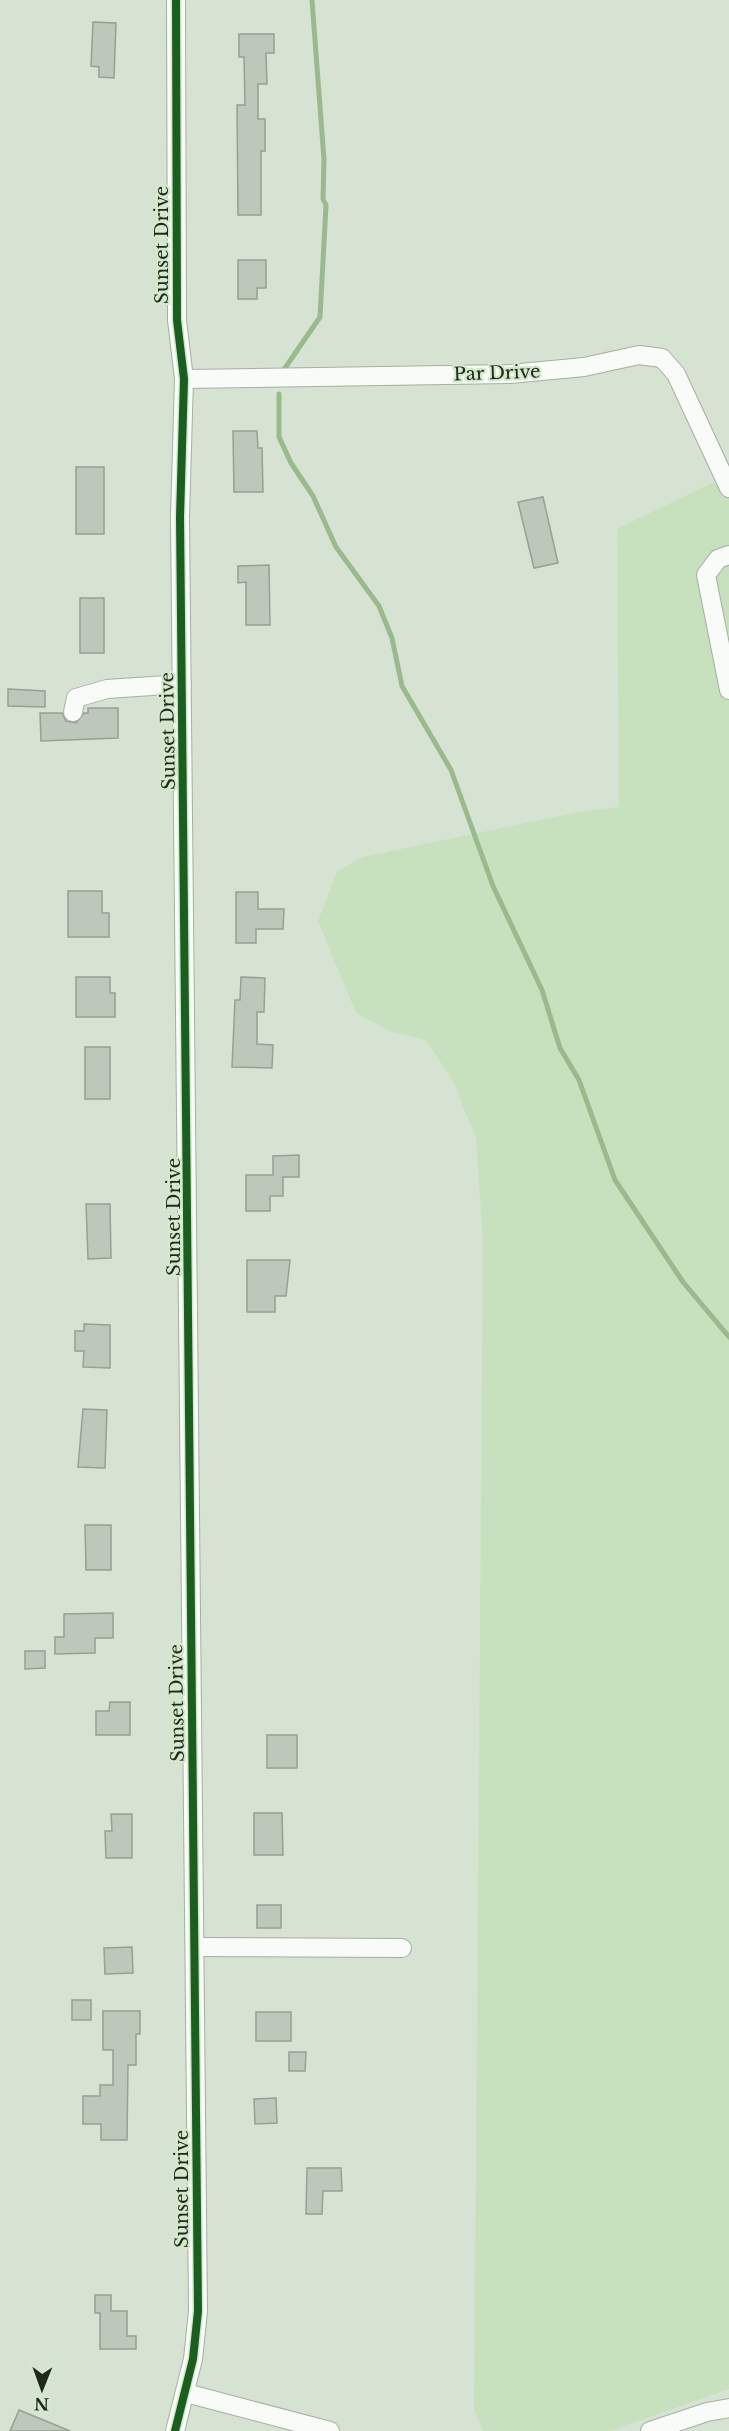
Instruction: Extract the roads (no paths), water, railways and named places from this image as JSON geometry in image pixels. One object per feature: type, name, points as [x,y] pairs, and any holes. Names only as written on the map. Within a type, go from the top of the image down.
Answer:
[{"type":"street","name":"Sunset Drive","points":[[175,2431],[193,2359],[198,2311],[180,517],[184,379],[177,321],[176,0]]},
{"type":"street","name":"Par Drive","points":[[184,379],[510,374],[584,368],[639,355],[662,358],[676,374],[729,488]]},
{"type":"street","points":[[729,555],[718,559],[706,575],[724,640],[729,690]]},
{"type":"street","points":[[73,712],[76,698],[107,689],[182,684]]},
{"type":"street","points":[[195,1947],[402,1948]]},
{"type":"street","points":[[186,2393],[330,2431]]},
{"type":"street","points":[[650,2431],[707,2412],[729,2408]]},
{"type":"waterway","points":[[285,368],[320,317],[326,205],[323,199],[324,160],[312,0]]},
{"type":"waterway","points":[[279,394],[279,437],[291,463],[313,496],[336,547],[379,606],[392,638],[402,686],[451,770],[493,886],[542,990],[560,1048],[579,1080],[615,1180],[683,1282],[729,1337]]}]
